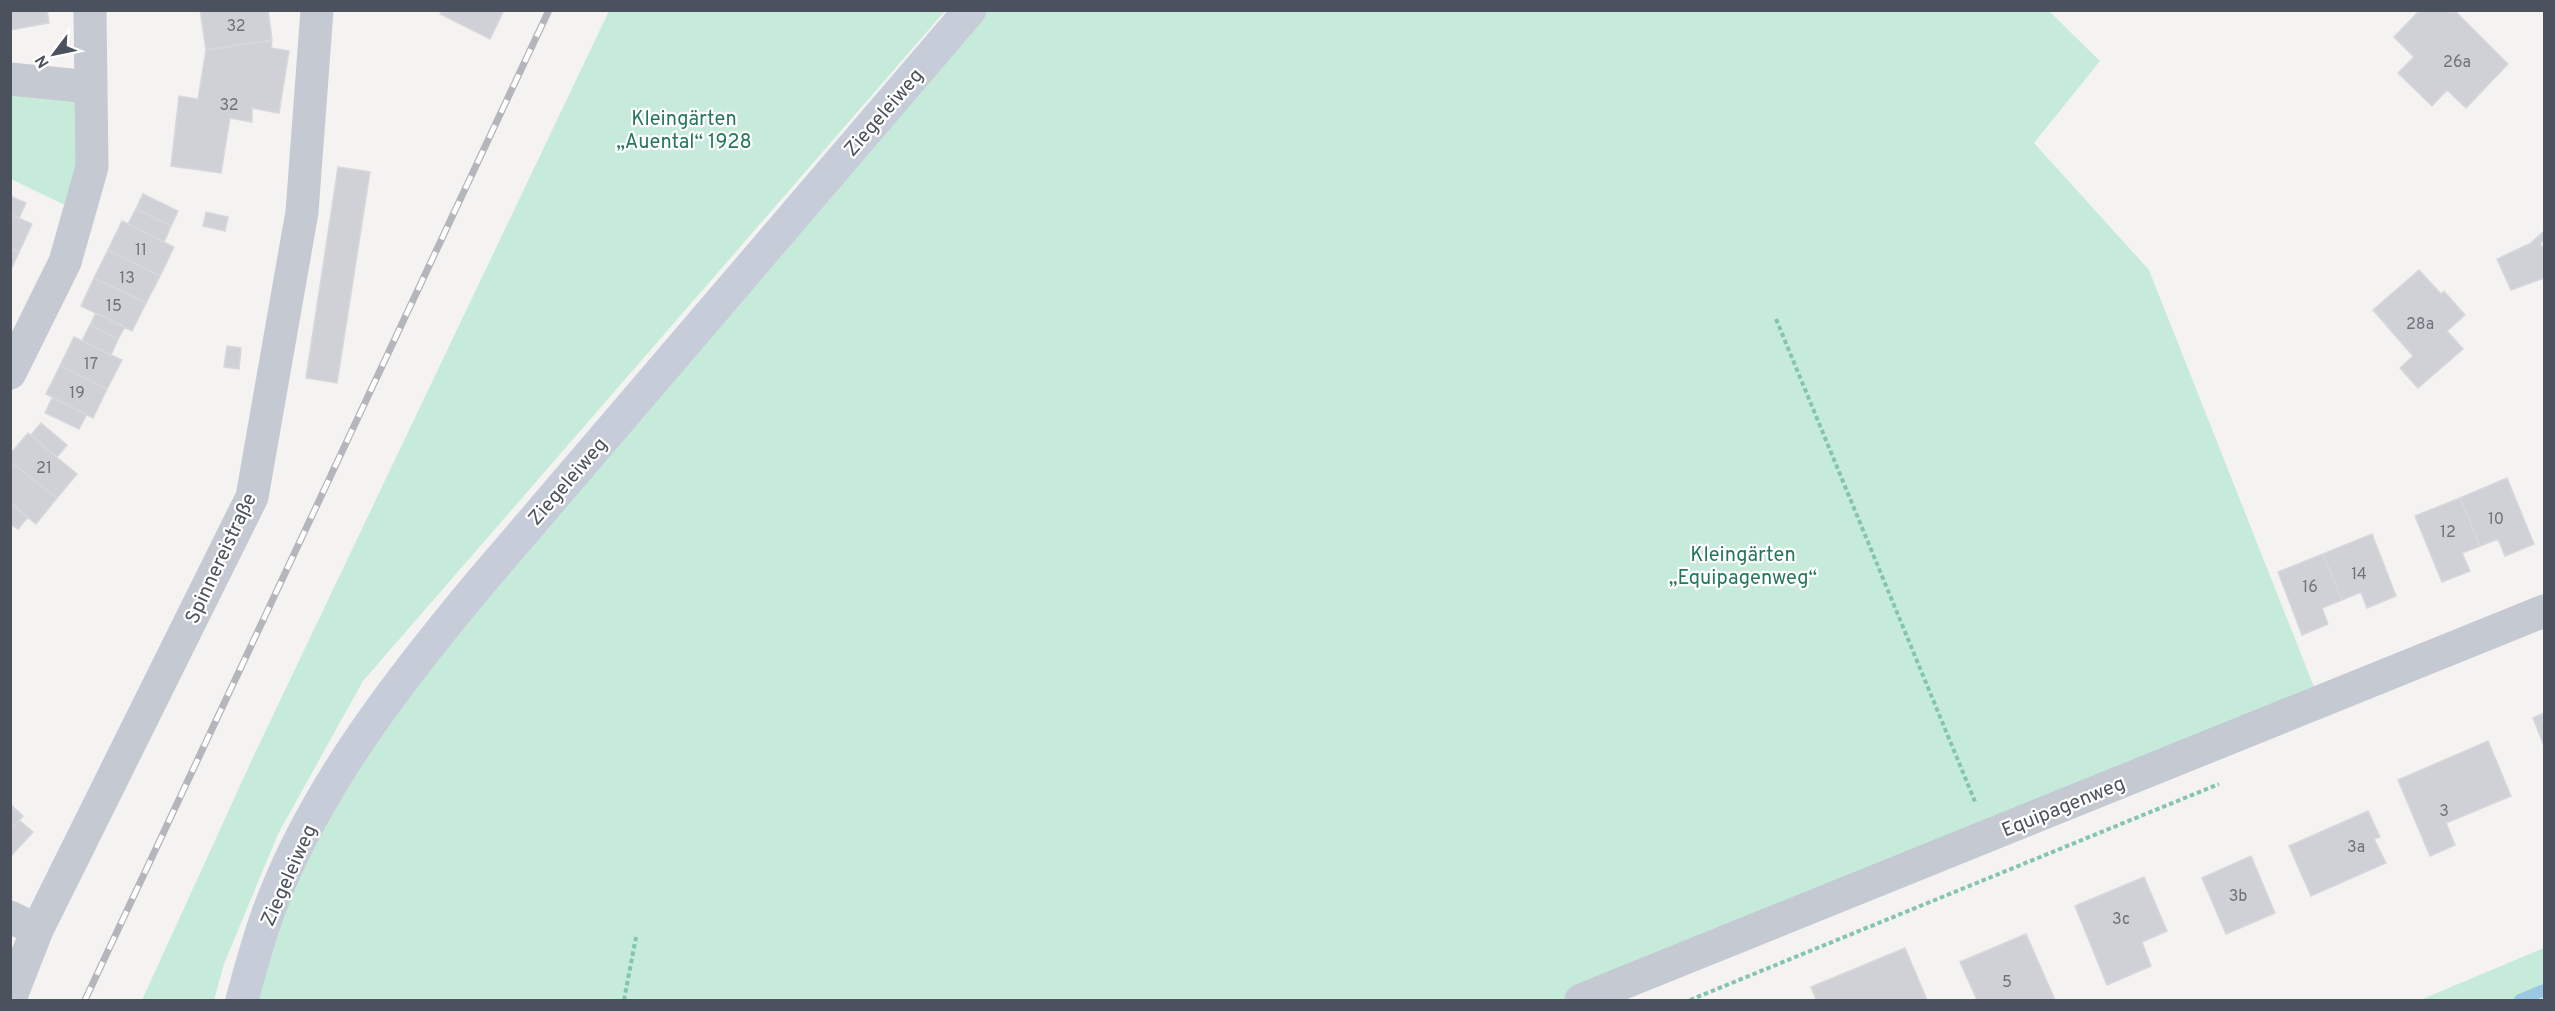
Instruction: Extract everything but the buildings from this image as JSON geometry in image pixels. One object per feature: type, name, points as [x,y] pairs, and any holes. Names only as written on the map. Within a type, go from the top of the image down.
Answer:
[{"type":"main road","name":"Ziegeleiweg","points":[[242,1000],[273,900],[307,827],[404,674],[478,584],[970,10]]},
{"type":"street","points":[[10,373],[65,262],[92,167],[90,10]]},
{"type":"street","name":"Spinnereistraße","points":[[10,999],[24,923],[252,497],[302,212],[317,10]]},
{"type":"street","points":[[10,79],[91,87]]},
{"type":"street","name":"Equipagenweg","points":[[1581,1000],[2544,611]]},
{"type":"path","points":[[1776,319],[1989,835]]},
{"type":"path","points":[[1690,1000],[2222,783]]},
{"type":"path","points":[[624,1000],[636,937]]},
{"type":"green space","name":"Kleingärten „Auental“ 1928","points":[[609,11],[945,11],[363,681],[278,834],[224,964],[214,1000],[142,1000],[255,753]]},
{"type":"green space","name":"Kleingärten „Equipagenweg“","points":[[970,11],[2049,11],[2100,61],[2034,143],[2149,270],[2320,702],[1581,1000],[242,1000],[346,763]]},
{"type":"green space","points":[[10,79],[91,87],[79,212],[11,179]]},
{"type":"green space","points":[[2544,948],[2544,1000],[2420,1000]]},
{"type":"waterway","points":[[2520,1000],[2544,990]]},
{"type":"railway","points":[[85,1000],[549,10]]}]
